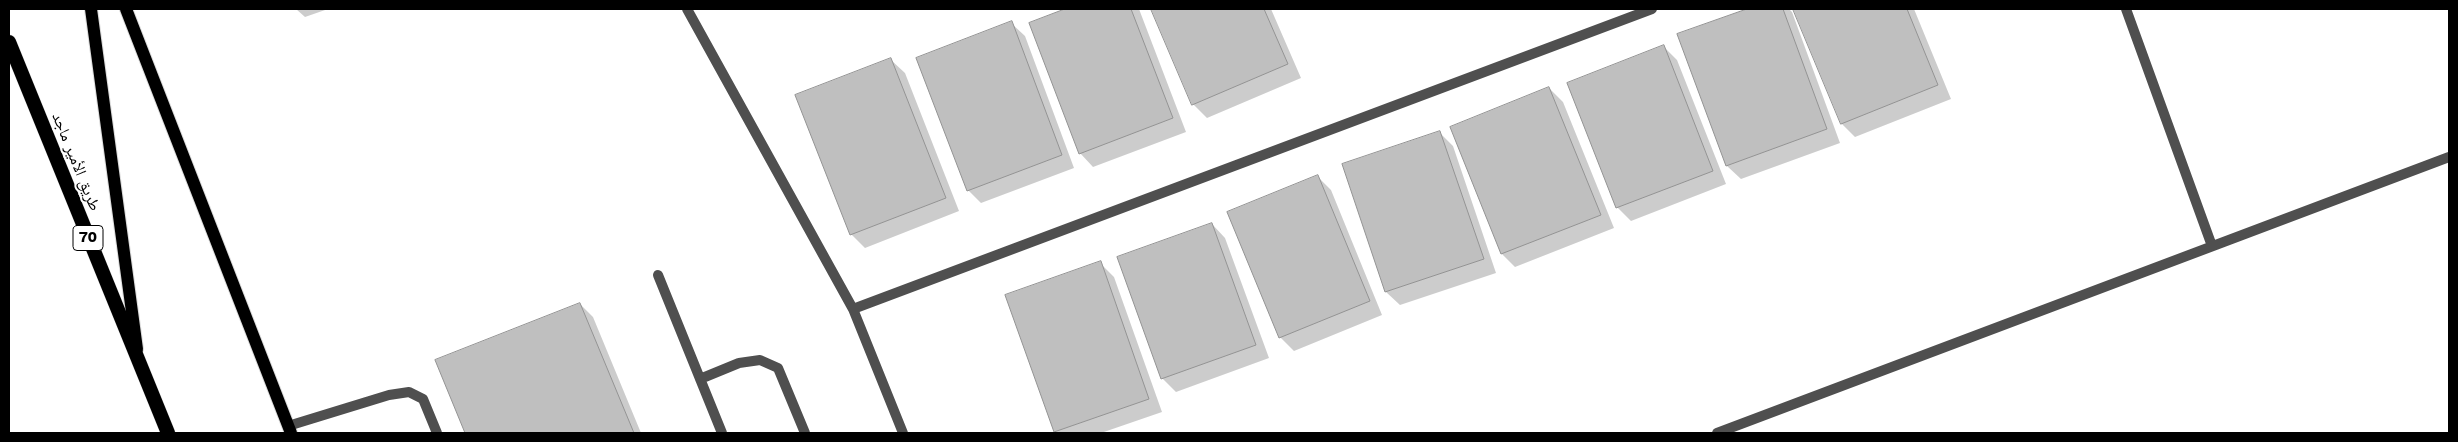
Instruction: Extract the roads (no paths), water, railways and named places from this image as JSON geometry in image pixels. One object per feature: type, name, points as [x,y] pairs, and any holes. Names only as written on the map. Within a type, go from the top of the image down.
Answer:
[{"type":"highway","name":"طريق الأمير ماجد","points":[[9,42],[168,433]]},
{"type":"main road","points":[[91,9],[138,362]]},
{"type":"main road","points":[[126,9],[289,430]]},
{"type":"street","points":[[687,9],[853,309],[903,433]]},
{"type":"street","points":[[853,309],[1652,9]]},
{"type":"street","points":[[2126,9],[2212,246]]},
{"type":"street","points":[[1717,433],[2449,157]]},
{"type":"street","points":[[658,275],[722,433]]},
{"type":"street","points":[[700,379],[739,363],[760,360],[778,368],[805,433]]},
{"type":"street","points":[[289,430],[389,396],[408,392],[423,399],[437,433]]}]
